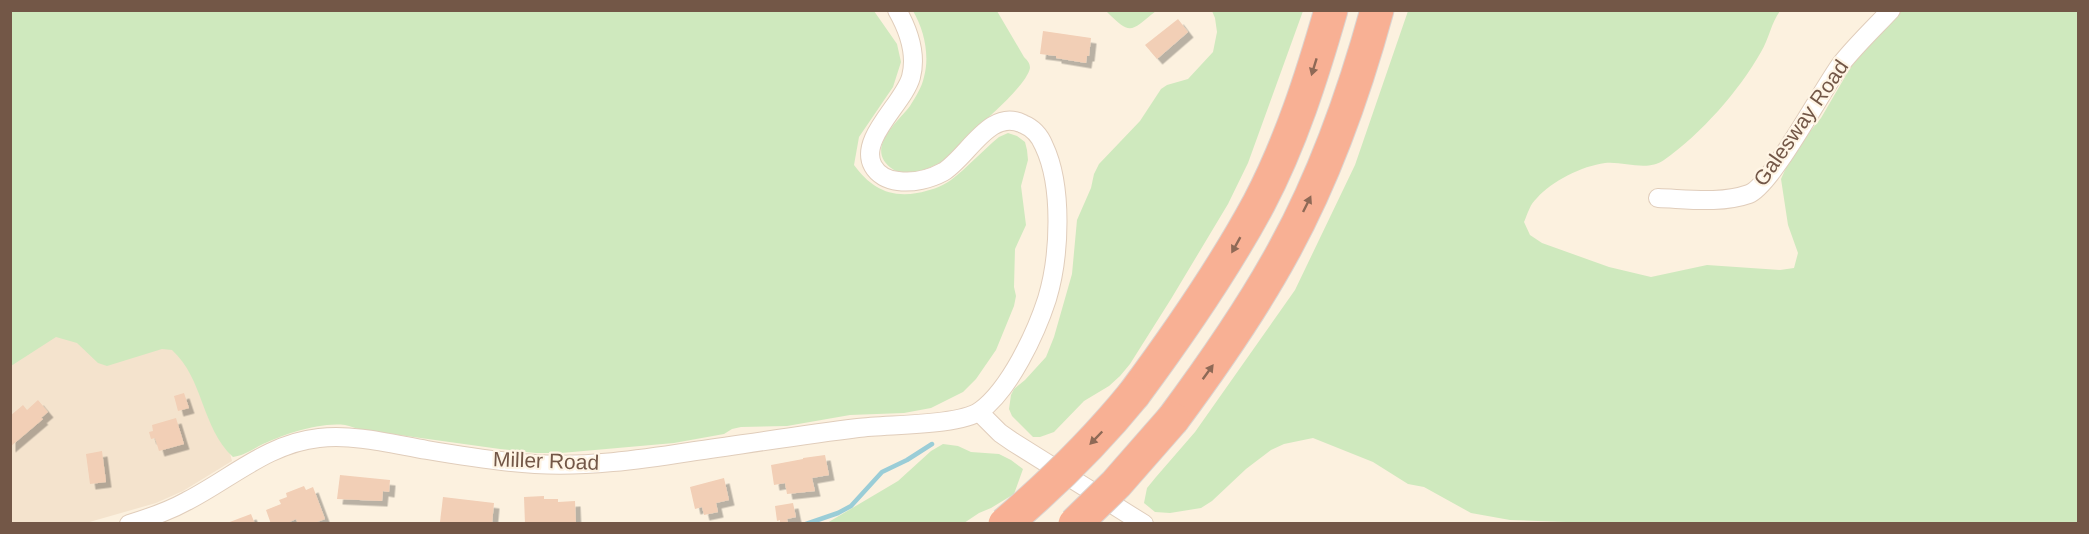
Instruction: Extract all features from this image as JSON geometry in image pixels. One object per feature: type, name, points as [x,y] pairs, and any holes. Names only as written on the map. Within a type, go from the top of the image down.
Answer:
[{"type":"highway","points":[[1005,524],[1043,491],[1108,425],[1189,320],[1260,201],[1291,132],[1313,71],[1330,10]]},
{"type":"highway","points":[[1075,524],[1116,484],[1173,419],[1213,365],[1254,303],[1313,193],[1340,127],[1363,61],[1377,10]]},
{"type":"street","points":[[897,10],[910,37],[913,61],[911,79],[871,142],[870,160],[878,173],[894,181],[904,182],[928,178],[958,161],[988,129],[1008,120],[1018,121],[1035,132],[1051,164],[1056,228],[1049,292],[1034,332],[1010,376],[979,412],[1013,442],[1144,524]]},
{"type":"street","name":"Galesway Road","points":[[1658,198],[1728,200],[1751,193],[1764,181],[1840,66],[1862,39],[1891,10]]},
{"type":"street","name":"Miller Road","points":[[129,524],[187,501],[267,455],[285,447],[318,438],[357,439],[507,462],[582,465],[644,459],[858,428],[952,421],[979,412]]},
{"type":"shaded area","points":[[10,272],[189,299],[232,461],[183,491],[156,503],[86,523],[11,523]]},
{"type":"green space","points":[[11,11],[874,11],[897,44],[901,62],[893,87],[859,137],[854,165],[860,173],[881,189],[898,194],[917,193],[943,185],[951,180],[999,137],[1008,133],[1025,142],[1028,160],[1021,186],[1026,225],[1015,249],[1014,287],[1016,296],[1014,306],[996,350],[976,379],[963,392],[931,408],[904,413],[850,415],[787,426],[741,427],[724,434],[674,443],[561,453],[500,449],[363,430],[345,425],[323,425],[289,434],[233,457],[214,432],[191,375],[172,350],[162,349],[107,366],[98,363],[77,343],[56,337],[11,366]]},
{"type":"green space","points":[[913,11],[997,11],[1030,68],[1015,91],[950,156],[927,169],[906,173],[894,170],[885,162],[881,154],[885,137],[912,103],[926,69],[925,43]]},
{"type":"green space","points":[[1106,11],[1156,11],[1136,27],[1126,28]]},
{"type":"green space","points":[[1212,11],[1303,11],[1248,163],[1228,204],[1130,364],[1109,386],[1084,401],[1054,432],[1033,437],[1012,416],[1009,409],[1011,395],[1014,389],[1046,357],[1054,337],[1072,274],[1077,220],[1091,188],[1094,174],[1099,164],[1140,121],[1161,89],[1188,79],[1213,52],[1217,32]]},
{"type":"green space","points":[[1408,11],[1780,11],[1764,47],[1742,82],[1692,138],[1657,163],[1643,166],[1605,163],[1577,171],[1559,180],[1543,192],[1529,209],[1524,222],[1530,235],[1542,243],[1609,267],[1651,277],[1707,265],[1780,270],[1794,268],[1798,253],[1788,225],[1781,179],[1793,152],[1821,118],[1856,58],[1870,40],[1900,11],[2078,11],[2078,523],[1569,524],[1510,520],[1471,513],[1424,487],[1408,484],[1373,462],[1313,438],[1284,444],[1271,450],[1201,508],[1170,513],[1155,512],[1144,503],[1147,488],[1195,432],[1295,290],[1355,165]]},
{"type":"green space","points":[[943,444],[958,446],[971,452],[999,454],[1011,460],[1023,469],[1014,494],[964,523],[827,523],[898,481],[931,451]]},
{"type":"building","points":[[1178,19],[1188,32],[1157,59],[1145,45]]},
{"type":"building","points":[[1043,31],[1091,38],[1086,63],[1040,54]]},
{"type":"building","points":[[184,393],[189,408],[178,411],[174,396]]},
{"type":"building","points":[[38,400],[48,412],[10,447],[10,416],[23,405],[27,410]]},
{"type":"building","points":[[176,418],[184,444],[159,451],[155,438],[151,439],[149,432],[153,431],[152,425]]},
{"type":"building","points":[[102,451],[106,482],[90,484],[86,454]]},
{"type":"building","points":[[825,455],[829,475],[812,478],[815,491],[787,494],[785,483],[774,485],[771,465]]},
{"type":"building","points":[[340,475],[390,480],[389,492],[383,491],[382,501],[337,499]]},
{"type":"building","points":[[724,478],[729,500],[716,503],[718,512],[704,515],[702,507],[695,509],[690,487]]},
{"type":"building","points":[[304,486],[306,490],[313,487],[325,519],[312,524],[298,524],[296,519],[285,524],[271,524],[266,510],[281,504],[279,500],[287,497],[286,493]]},
{"type":"building","points":[[544,496],[544,499],[558,499],[558,502],[575,501],[576,524],[525,524],[524,497]]},
{"type":"building","points":[[443,497],[494,503],[492,524],[440,522]]},
{"type":"building","points":[[793,503],[796,517],[787,519],[788,523],[780,524],[780,520],[777,521],[775,506]]},
{"type":"building","points":[[251,514],[255,524],[227,524],[227,523]]},
{"type":"waterway","points":[[806,524],[851,506],[882,472],[932,444]]}]
